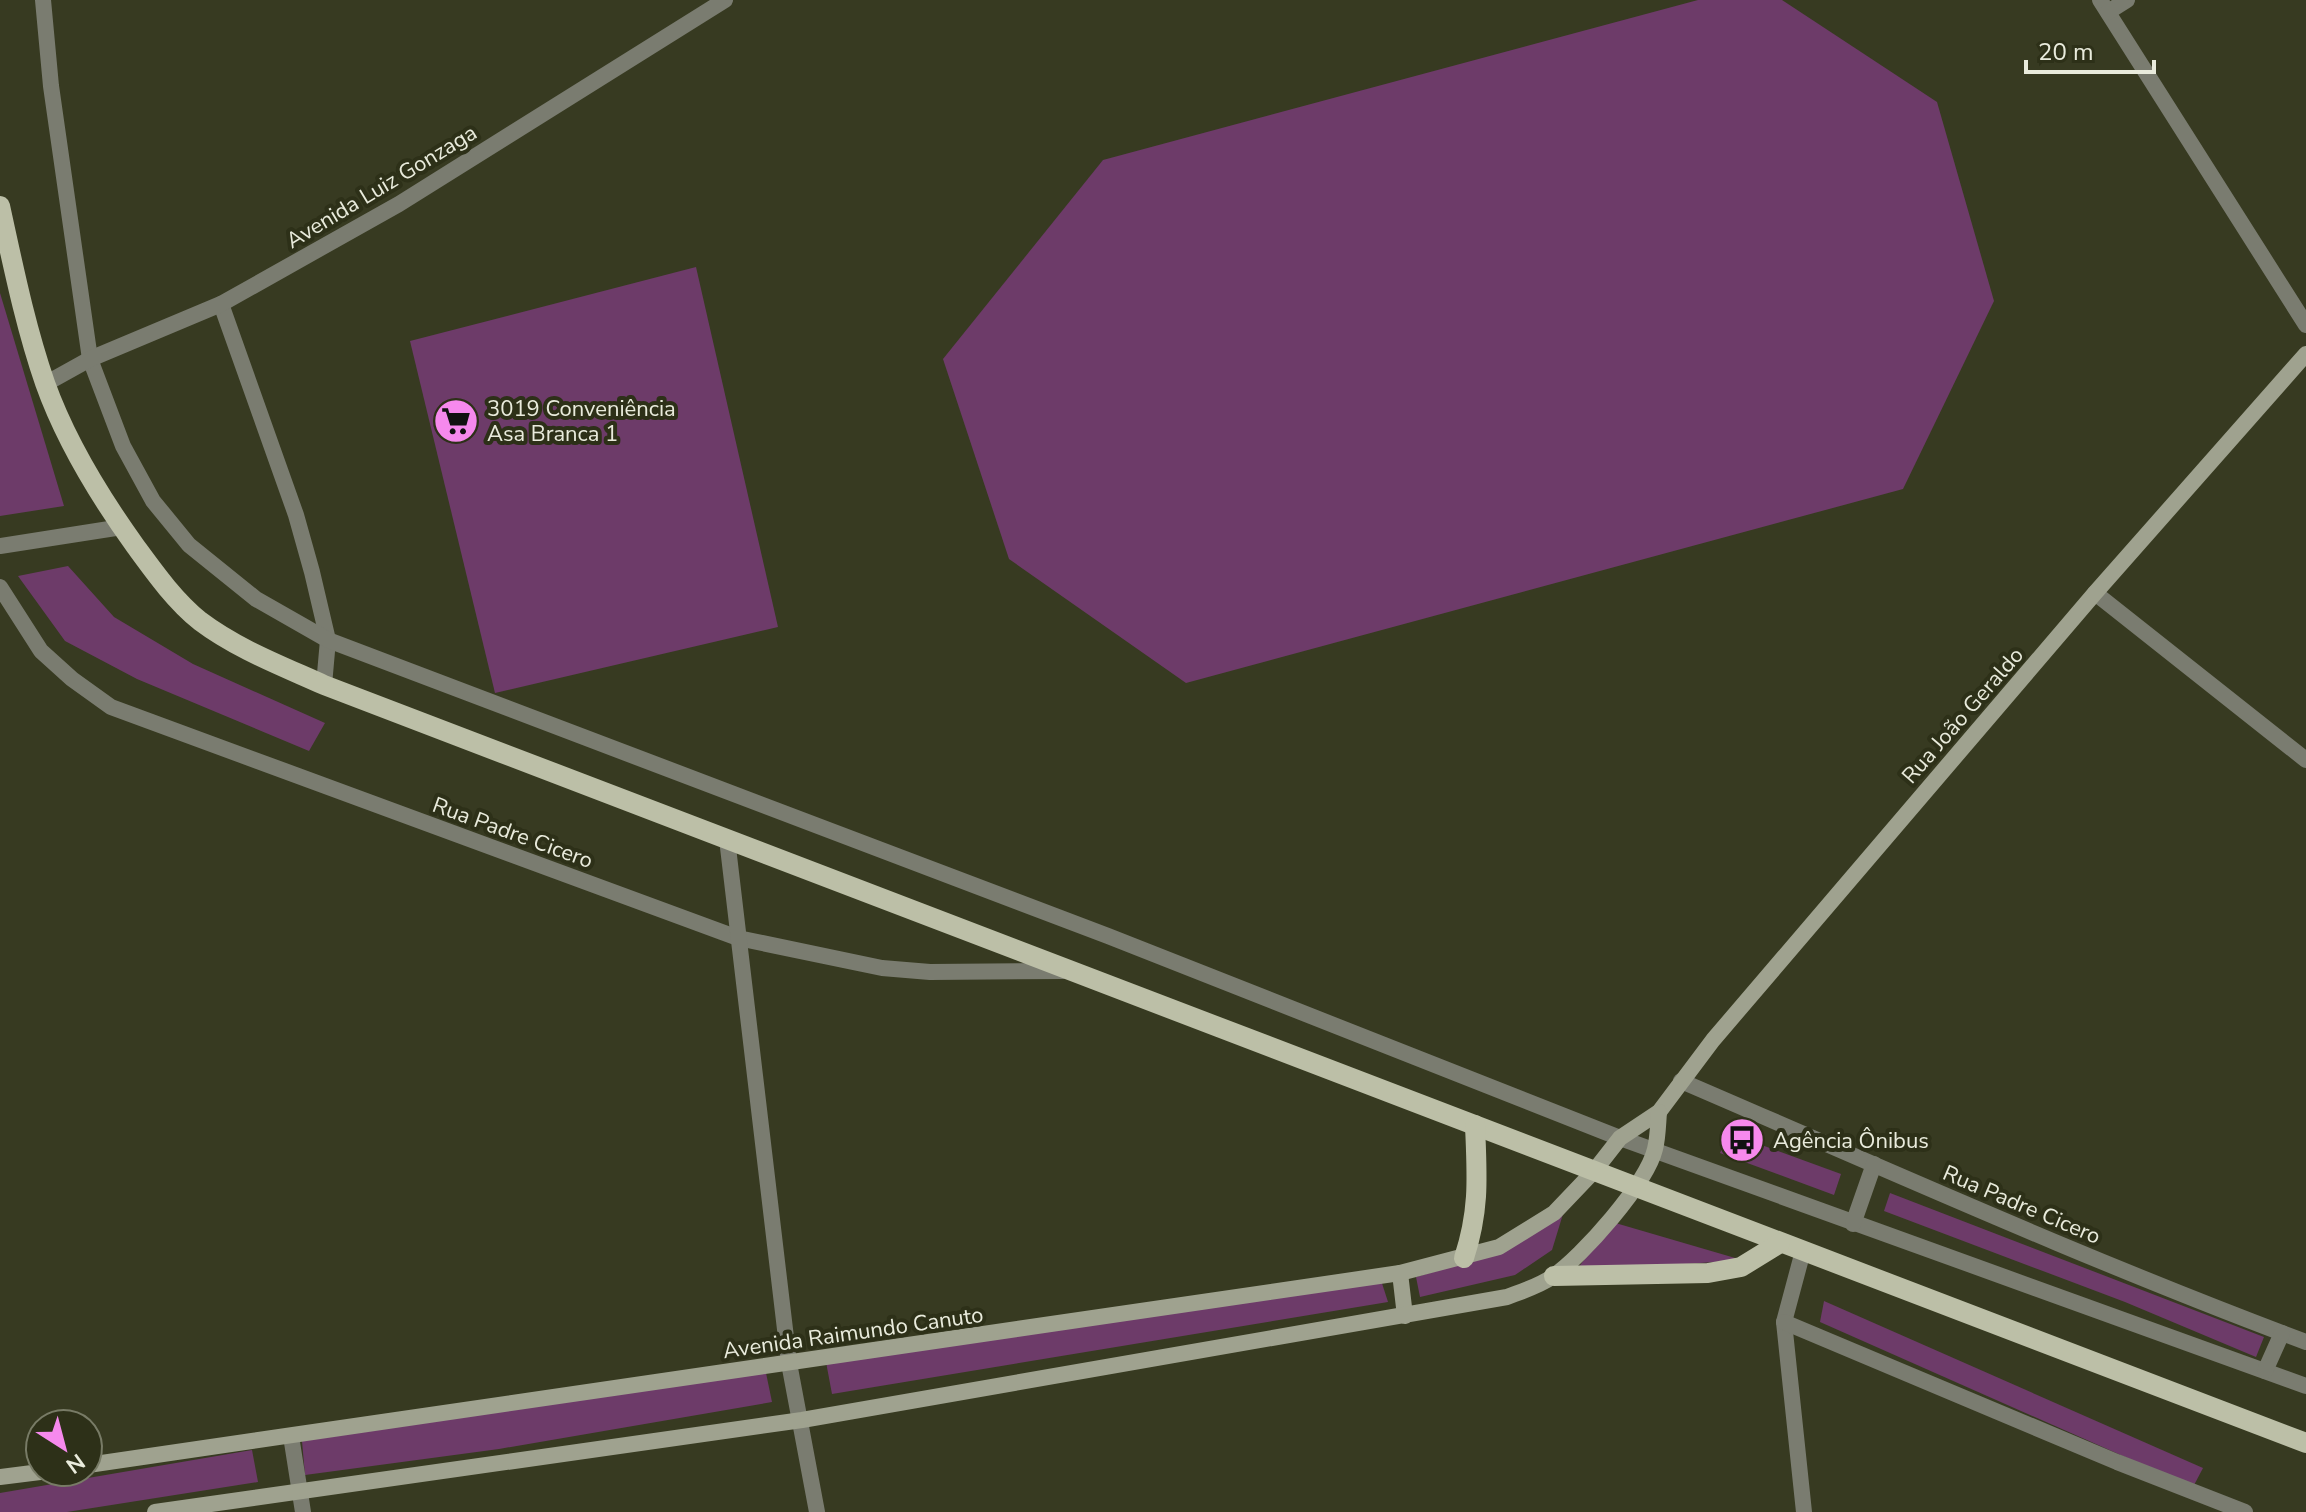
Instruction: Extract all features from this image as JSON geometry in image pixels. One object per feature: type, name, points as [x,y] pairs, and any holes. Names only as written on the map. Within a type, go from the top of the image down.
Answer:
[{"type":"main road","points":[[0,206],[18,292],[45,384],[80,460],[122,527],[162,582],[200,620],[245,650],[324,685],[2306,1443]]},
{"type":"main road","points":[[1464,1258],[1474,1227],[1477,1195],[1475,1125]]},
{"type":"main road","points":[[1554,1276],[1708,1273],[1741,1267],[1780,1243]]},
{"type":"street","points":[[43,0],[53,102],[90,359],[123,446],[153,501],[189,545],[256,599],[328,640],[1108,936],[1620,1138],[2306,1386]]},
{"type":"street","name":"Avenida Luiz Gonzaga","points":[[45,384],[90,359],[221,304],[399,204],[725,0]]},
{"type":"street","points":[[2127,0],[2104,6],[2306,325]]},
{"type":"street","points":[[221,304],[296,515],[328,640],[324,685]]},
{"type":"street","name":"Rua João Geraldo","points":[[1595,1170],[1620,1138],[1659,1112],[1713,1040],[2095,593],[2306,354]]},
{"type":"street","points":[[0,546],[122,527]]},
{"type":"street","name":"Rua Padre Cicero","points":[[0,587],[41,651],[72,679],[111,707],[738,938],[882,968],[930,972],[1073,971]]},
{"type":"street","points":[[2095,593],[2306,760]]},
{"type":"street","points":[[727,839],[789,1363],[817,1512]]},
{"type":"street","name":"Rua Padre Cicero","points":[[1681,1081],[1990,1215],[2306,1342]]},
{"type":"street","name":"Rua João Geraldo","points":[[1637,1186],[1655,1151],[1659,1112]]},
{"type":"street","points":[[1853,1224],[1874,1164]]},
{"type":"street","name":"Avenida Raimundo Canuto","points":[[104,1463],[1400,1273],[1499,1247],[1554,1213],[1595,1170]]},
{"type":"street","points":[[155,1512],[802,1420],[1507,1297],[1554,1276],[1578,1254],[1637,1186]]},
{"type":"street","points":[[1803,1251],[1784,1322],[1804,1512]]},
{"type":"street","points":[[1400,1273],[1405,1316]]},
{"type":"street","points":[[1784,1322],[2245,1512]]},
{"type":"street","points":[[2265,1371],[2282,1333]]},
{"type":"street","points":[[291,1436],[303,1512]]},
{"type":"street","points":[[0,1477],[24,1474]]},
{"type":"shaded area","points":[[1698,0],[1782,0],[1937,102],[1994,301],[1903,489],[1186,683],[1009,559],[943,359],[1103,160]]},
{"type":"shaded area","points":[[696,267],[778,627],[495,693],[410,341]]},
{"type":"shaded area","points":[[0,293],[64,506],[0,516]]},
{"type":"shaded area","points":[[68,566],[114,617],[193,664],[325,723],[309,751],[137,679],[65,641],[18,576]]},
{"type":"shaded area","points":[[1729,1133],[1841,1174],[1834,1195],[1720,1153]]},
{"type":"shaded area","points":[[1890,1193],[2264,1337],[2256,1357],[2125,1302],[1884,1211]]},
{"type":"shaded area","points":[[1563,1214],[1552,1250],[1515,1275],[1420,1297],[1416,1277],[1499,1253]]},
{"type":"shaded area","points":[[1612,1222],[1742,1260],[1575,1272]]},
{"type":"shaded area","points":[[1380,1277],[1388,1302],[832,1394],[826,1362]]},
{"type":"shaded area","points":[[1824,1301],[2203,1468],[2193,1487],[1820,1322]]},
{"type":"shaded area","points":[[766,1373],[772,1402],[499,1449],[305,1475],[302,1441]]},
{"type":"shaded area","points":[[252,1450],[258,1482],[67,1512],[0,1512],[0,1493],[29,1488],[104,1488],[104,1475]]},
{"type":"place","name":"3019 Conveniência Asa Branca 1","points":[[456,421]]},
{"type":"place","name":"Agência Ônibus","points":[[1742,1140]]}]
